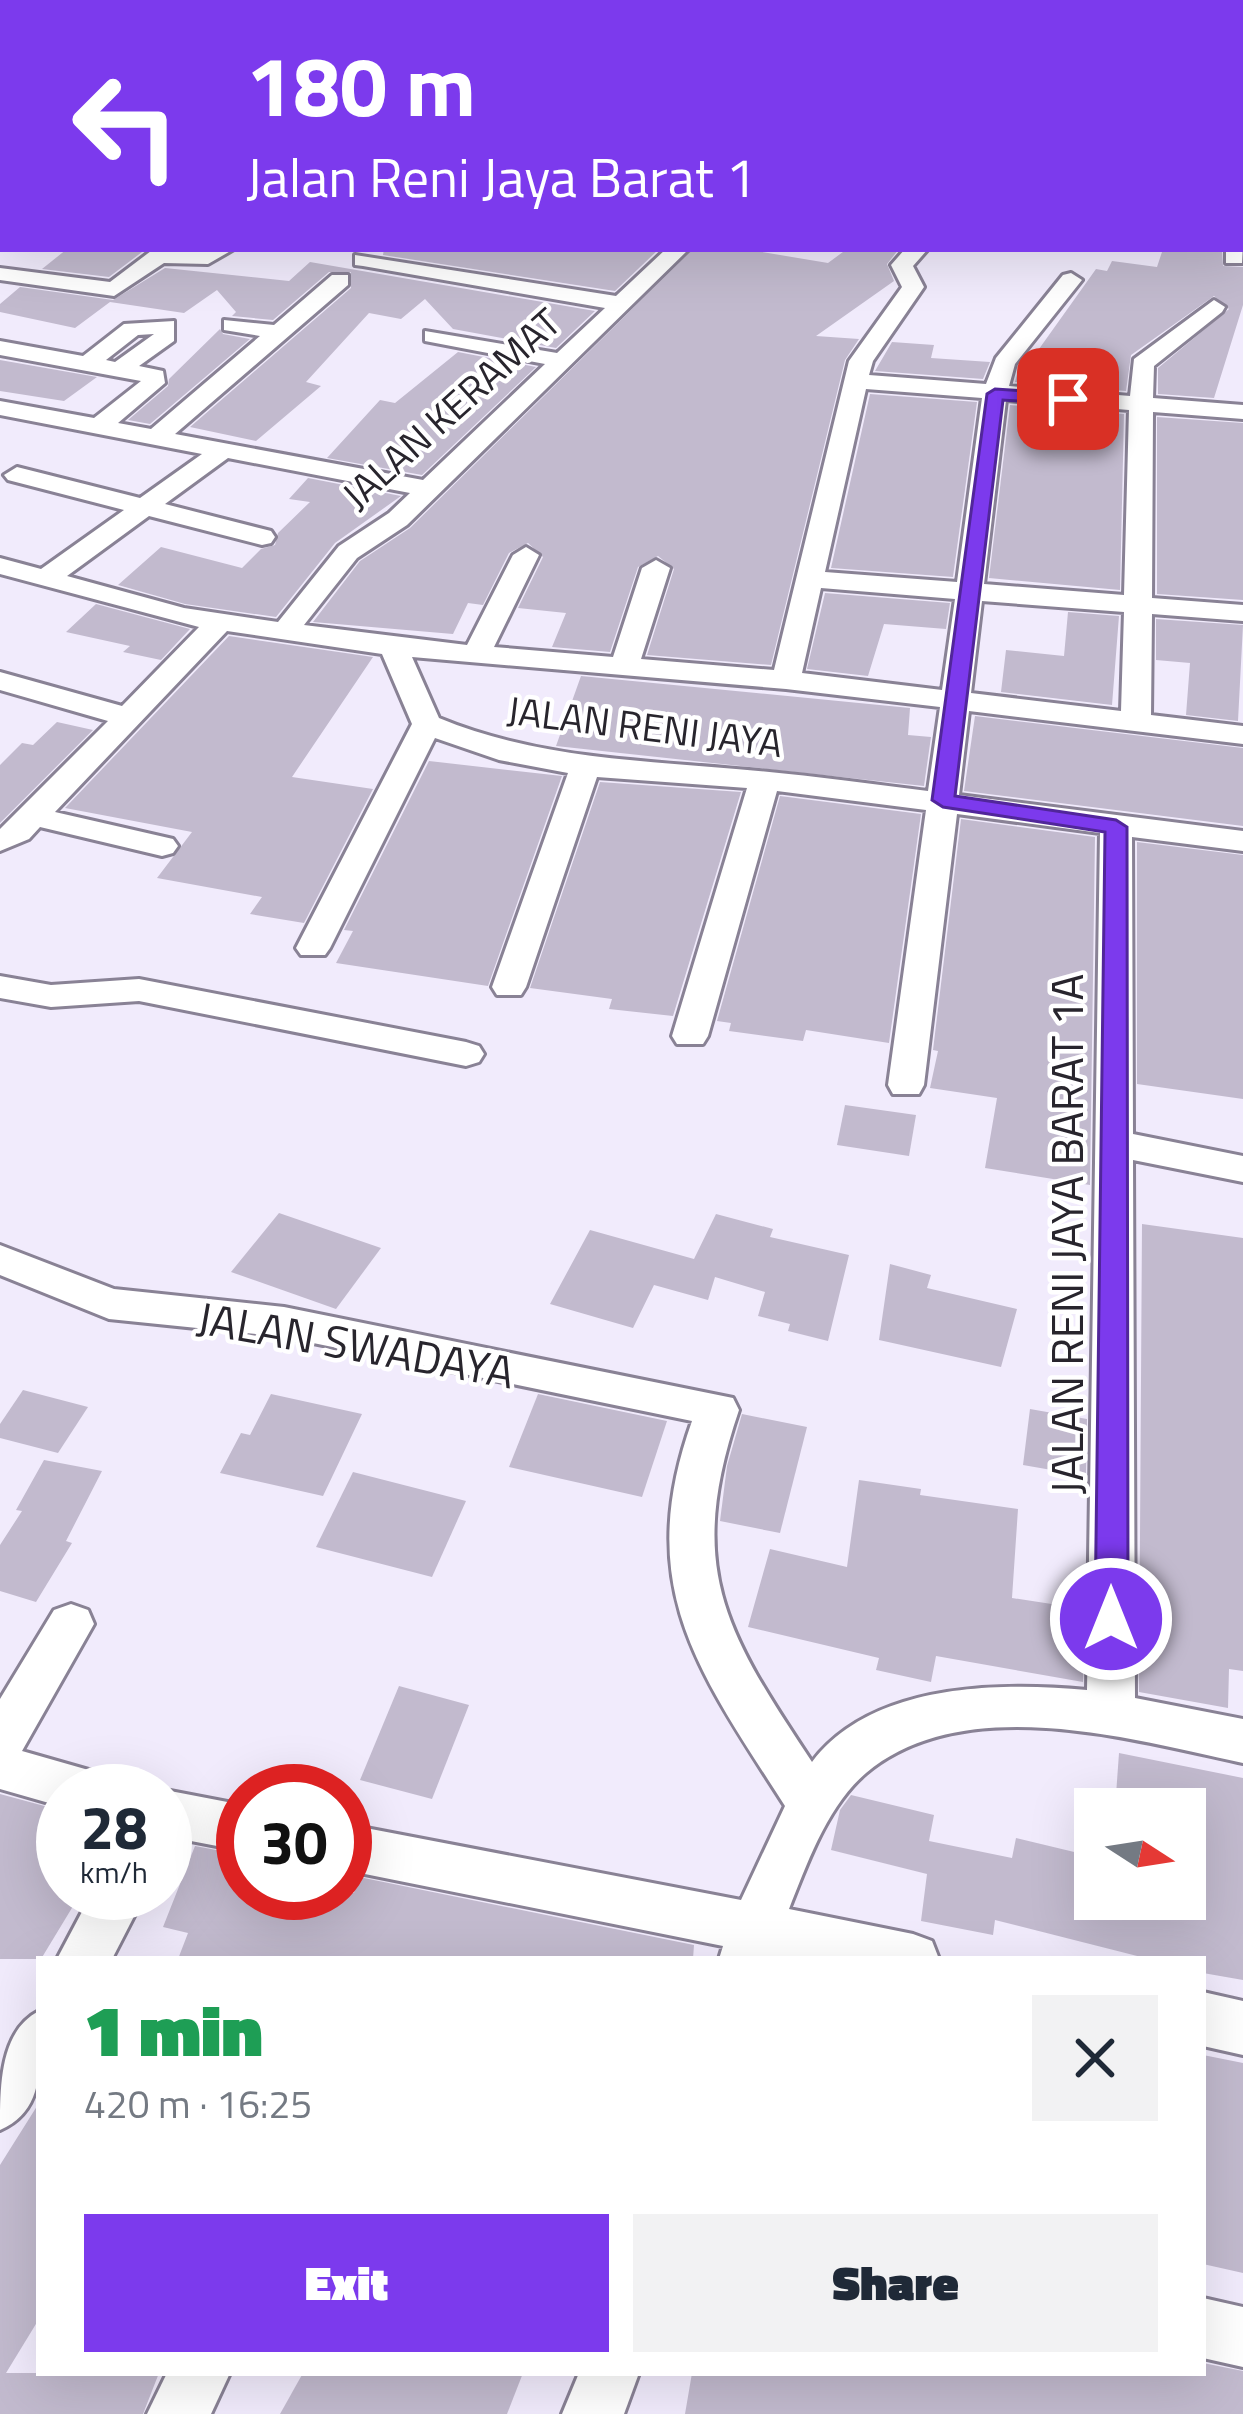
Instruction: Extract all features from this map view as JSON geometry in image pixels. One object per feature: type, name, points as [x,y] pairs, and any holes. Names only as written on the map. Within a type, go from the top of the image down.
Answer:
[{"type":"street","points":[[0,274],[114,289],[159,256],[208,258],[218,252]]},
{"type":"street","name":"JALAN KERAMAT","points":[[284,632],[348,552],[398,520],[675,252]]},
{"type":"street","points":[[786,680],[855,381],[871,343],[913,287],[902,265],[913,252]]},
{"type":"street","points":[[363,260],[623,304]]},
{"type":"street","points":[[155,438],[340,280]]},
{"type":"street","points":[[906,1085],[995,394],[1004,363],[1071,280]]},
{"type":"street","points":[[1136,720],[1140,379],[1147,356],[1214,307]]},
{"type":"street","points":[[232,325],[278,332]]},
{"type":"street","points":[[88,363],[132,329],[166,326],[166,336],[120,369]]},
{"type":"street","points":[[433,336],[564,361]]},
{"type":"street","points":[[0,348],[156,379],[98,427]]},
{"type":"street","points":[[855,381],[1243,412]]},
{"type":"street","points":[[0,408],[429,489]]},
{"type":"street","points":[[0,591],[23,573],[149,507],[219,453]]},
{"type":"street","points":[[17,475],[262,537]]},
{"type":"street","points":[[477,653],[526,556]]},
{"type":"street","points":[[626,665],[656,568]]},
{"type":"street","name":"JALAN RENI JAYA","points":[[23,573],[219,623],[284,632],[956,698],[1243,735]]},
{"type":"street","points":[[809,579],[1243,613]]},
{"type":"street","points":[[0,842],[33,816],[219,623]]},
{"type":"street","points":[[314,948],[374,821],[427,724],[393,646]]},
{"type":"street","points":[[0,681],[128,717]]},
{"type":"street","name":"JALAN RENI JAYA","points":[[427,724],[460,740],[586,764],[943,800],[1243,842]]},
{"type":"street","points":[[509,987],[586,764]]},
{"type":"street","points":[[690,1036],[765,781]]},
{"type":"street","points":[[33,816],[161,846]]},
{"type":"street","name":"JALAN RENI JAYA BARAT 1A","points":[[1111,1714],[1116,827]]},
{"type":"street","points":[[0,987],[51,996],[139,990],[466,1054]]},
{"type":"street","points":[[1114,1143],[1243,1169]]},
{"type":"street","name":"JALAN SWADAYA","points":[[0,1259],[109,1304],[284,1322],[718,1410],[699,1451],[689,1494],[687,1560],[700,1614],[724,1666],[812,1805]]},
{"type":"street","points":[[0,1743],[71,1624]]},
{"type":"street","points":[[750,1943],[812,1805],[847,1757],[904,1725],[1009,1706],[1111,1714],[1243,1742]]},
{"type":"street","points":[[0,1767],[36,1777]]},
{"type":"street","points":[[372,1853],[750,1943],[882,1956]]},
{"type":"street","points":[[85,1956],[105,1920]]},
{"type":"street","points":[[1206,2021],[1243,2028]]},
{"type":"street","points":[[1206,2329],[1243,2337]]},
{"type":"street","points":[[178,2414],[198,2376]]},
{"type":"street","points":[[593,2414],[608,2376]]},
{"type":"building","points":[[63,252],[142,252],[109,277],[42,269]]},
{"type":"building","points":[[384,252],[656,252],[615,291]]},
{"type":"building","points":[[690,252],[762,252],[828,263],[843,252],[897,252],[887,264],[894,281],[816,336],[859,339],[845,360],[771,665],[647,655],[674,569],[658,556],[638,567],[610,652],[552,647],[566,613],[518,608],[543,557],[528,543],[509,553],[483,605],[468,603],[453,634],[313,622],[360,561],[410,528]]},
{"type":"building","points":[[1162,252],[1222,252],[1223,266],[1243,267],[1243,305],[1214,398],[1158,394],[1158,368],[1229,309],[1214,296],[1131,355],[1126,391],[1015,382],[1019,366],[1032,366],[1034,356],[1096,269],[1107,271],[1112,261],[1157,267]]},
{"type":"building","points":[[310,262],[595,311],[556,348],[453,329],[425,299],[401,319],[369,313],[306,382],[321,386],[256,441],[190,427],[351,288],[351,272],[329,272],[273,320],[232,316],[236,312],[217,290],[184,313],[110,302],[75,328],[0,312],[0,304],[20,287],[113,300],[165,268],[289,281]]},
{"type":"building","points":[[220,329],[223,334],[250,339],[150,424],[128,420],[168,386],[169,379]]},
{"type":"building","points":[[892,342],[934,345],[931,358],[990,362],[983,379],[875,371]]},
{"type":"building","points":[[458,352],[536,367],[422,475],[327,458],[380,400],[395,403]]},
{"type":"building","points":[[0,360],[97,377],[64,401],[0,391]]},
{"type":"building","points":[[870,394],[977,402],[953,577],[831,568]]},
{"type":"building","points":[[1010,405],[1124,414],[1120,590],[989,578]]},
{"type":"building","points":[[1157,417],[1243,423],[1243,600],[1157,594]]},
{"type":"building","points":[[308,478],[401,496],[335,543],[276,617],[185,604],[118,585],[161,547],[242,568],[261,549],[275,545],[278,533],[310,502],[289,499]]},
{"type":"building","points":[[825,593],[950,603],[946,629],[884,624],[868,676],[807,669]]},
{"type":"building","points":[[96,604],[190,629],[161,660],[123,652],[130,646],[66,632]]},
{"type":"building","points":[[1068,612],[1119,616],[1112,705],[1001,692],[1006,650],[1064,656]]},
{"type":"building","points":[[1156,619],[1243,625],[1238,721],[1186,715],[1190,663],[1156,660]]},
{"type":"building","points":[[229,636],[373,657],[292,777],[373,789],[304,923],[250,914],[262,897],[157,878],[192,832],[65,808]]},
{"type":"building","points":[[581,676],[910,708],[908,735],[931,737],[924,786],[556,746]]},
{"type":"building","points":[[975,716],[1243,748],[1243,826],[964,791]]},
{"type":"building","points":[[57,722],[93,730],[0,823],[0,765],[22,743],[33,745]]},
{"type":"building","points":[[429,761],[562,776],[488,986],[336,963],[353,931],[344,930]]},
{"type":"building","points":[[600,782],[741,792],[673,1016],[609,1009],[612,999],[530,988]]},
{"type":"building","points":[[780,796],[921,814],[889,1043],[806,1030],[803,1041],[729,1031],[731,1023],[717,1021]]},
{"type":"building","points":[[961,819],[1095,837],[1090,1185],[985,1168],[997,1098],[930,1088],[938,1051],[933,1050]]},
{"type":"building","points":[[1137,842],[1243,855],[1243,1099],[1137,1084]]},
{"type":"building","points":[[845,1105],[916,1115],[909,1156],[837,1145]]},
{"type":"building","points":[[279,1213],[381,1248],[336,1309],[231,1272]]},
{"type":"building","points":[[716,1214],[773,1229],[770,1237],[849,1255],[828,1341],[788,1331],[790,1324],[758,1316],[765,1292],[715,1277],[708,1300],[654,1285],[633,1328],[550,1304],[590,1230],[694,1259]]},
{"type":"building","points":[[1142,1224],[1243,1238],[1243,1671],[1229,1669],[1228,1708],[1139,1692]]},
{"type":"building","points":[[890,1264],[931,1275],[927,1288],[1017,1309],[1001,1367],[879,1340]]},
{"type":"building","points":[[23,1390],[88,1407],[58,1453],[0,1438],[0,1424]]},
{"type":"building","points":[[271,1394],[362,1414],[323,1496],[220,1473],[241,1433],[250,1435]]},
{"type":"building","points":[[538,1394],[667,1421],[642,1497],[509,1467]]},
{"type":"building","points":[[1030,1409],[1087,1419],[1086,1476],[1023,1465]]},
{"type":"building","points":[[742,1414],[807,1427],[780,1533],[720,1521],[727,1466]]},
{"type":"building","points":[[44,1460],[102,1471],[66,1541],[72,1543],[36,1602],[0,1591],[0,1545],[22,1511],[16,1510]]},
{"type":"building","points":[[353,1472],[466,1501],[432,1577],[316,1547]]},
{"type":"building","points":[[859,1480],[921,1489],[920,1495],[1018,1509],[1012,1598],[1084,1609],[1083,1682],[936,1656],[931,1682],[876,1670],[879,1658],[748,1627],[770,1549],[847,1567]]},
{"type":"building","points":[[399,1686],[469,1705],[432,1799],[372,1783],[372,1764],[367,1764]]},
{"type":"building","points":[[1119,1753],[1243,1778],[1243,1980],[1206,1974],[1206,1956],[1137,1956],[995,1920],[993,1935],[921,1921],[927,1874],[831,1850],[840,1810],[851,1795],[934,1815],[929,1841],[1012,1858],[1016,1838],[1074,1852],[1074,1920],[1206,1920],[1206,1788],[1116,1788]]},
{"type":"building","points":[[0,1794],[36,1804],[36,1920],[65,1920],[43,1956],[0,1959]]},
{"type":"building","points":[[195,1846],[216,1850],[216,1920],[372,1920],[372,1880],[694,1945],[693,1956],[179,1956],[188,1933],[163,1927],[166,1920],[192,1920]]},
{"type":"building","points":[[1206,2056],[1243,2063],[1243,2273],[1206,2265]]},
{"type":"building","points":[[36,2108],[36,2324],[6,2373],[158,2376],[143,2414],[0,2414],[0,2165]]},
{"type":"building","points":[[1206,2364],[1243,2371],[1243,2414],[685,2414],[691,2376],[1206,2376]]},
{"type":"building","points":[[301,2376],[522,2376],[507,2414],[280,2414]]},
{"type":"route","points":[[1068,399],[995,394],[943,800],[1116,827],[1111,1619]]}]
